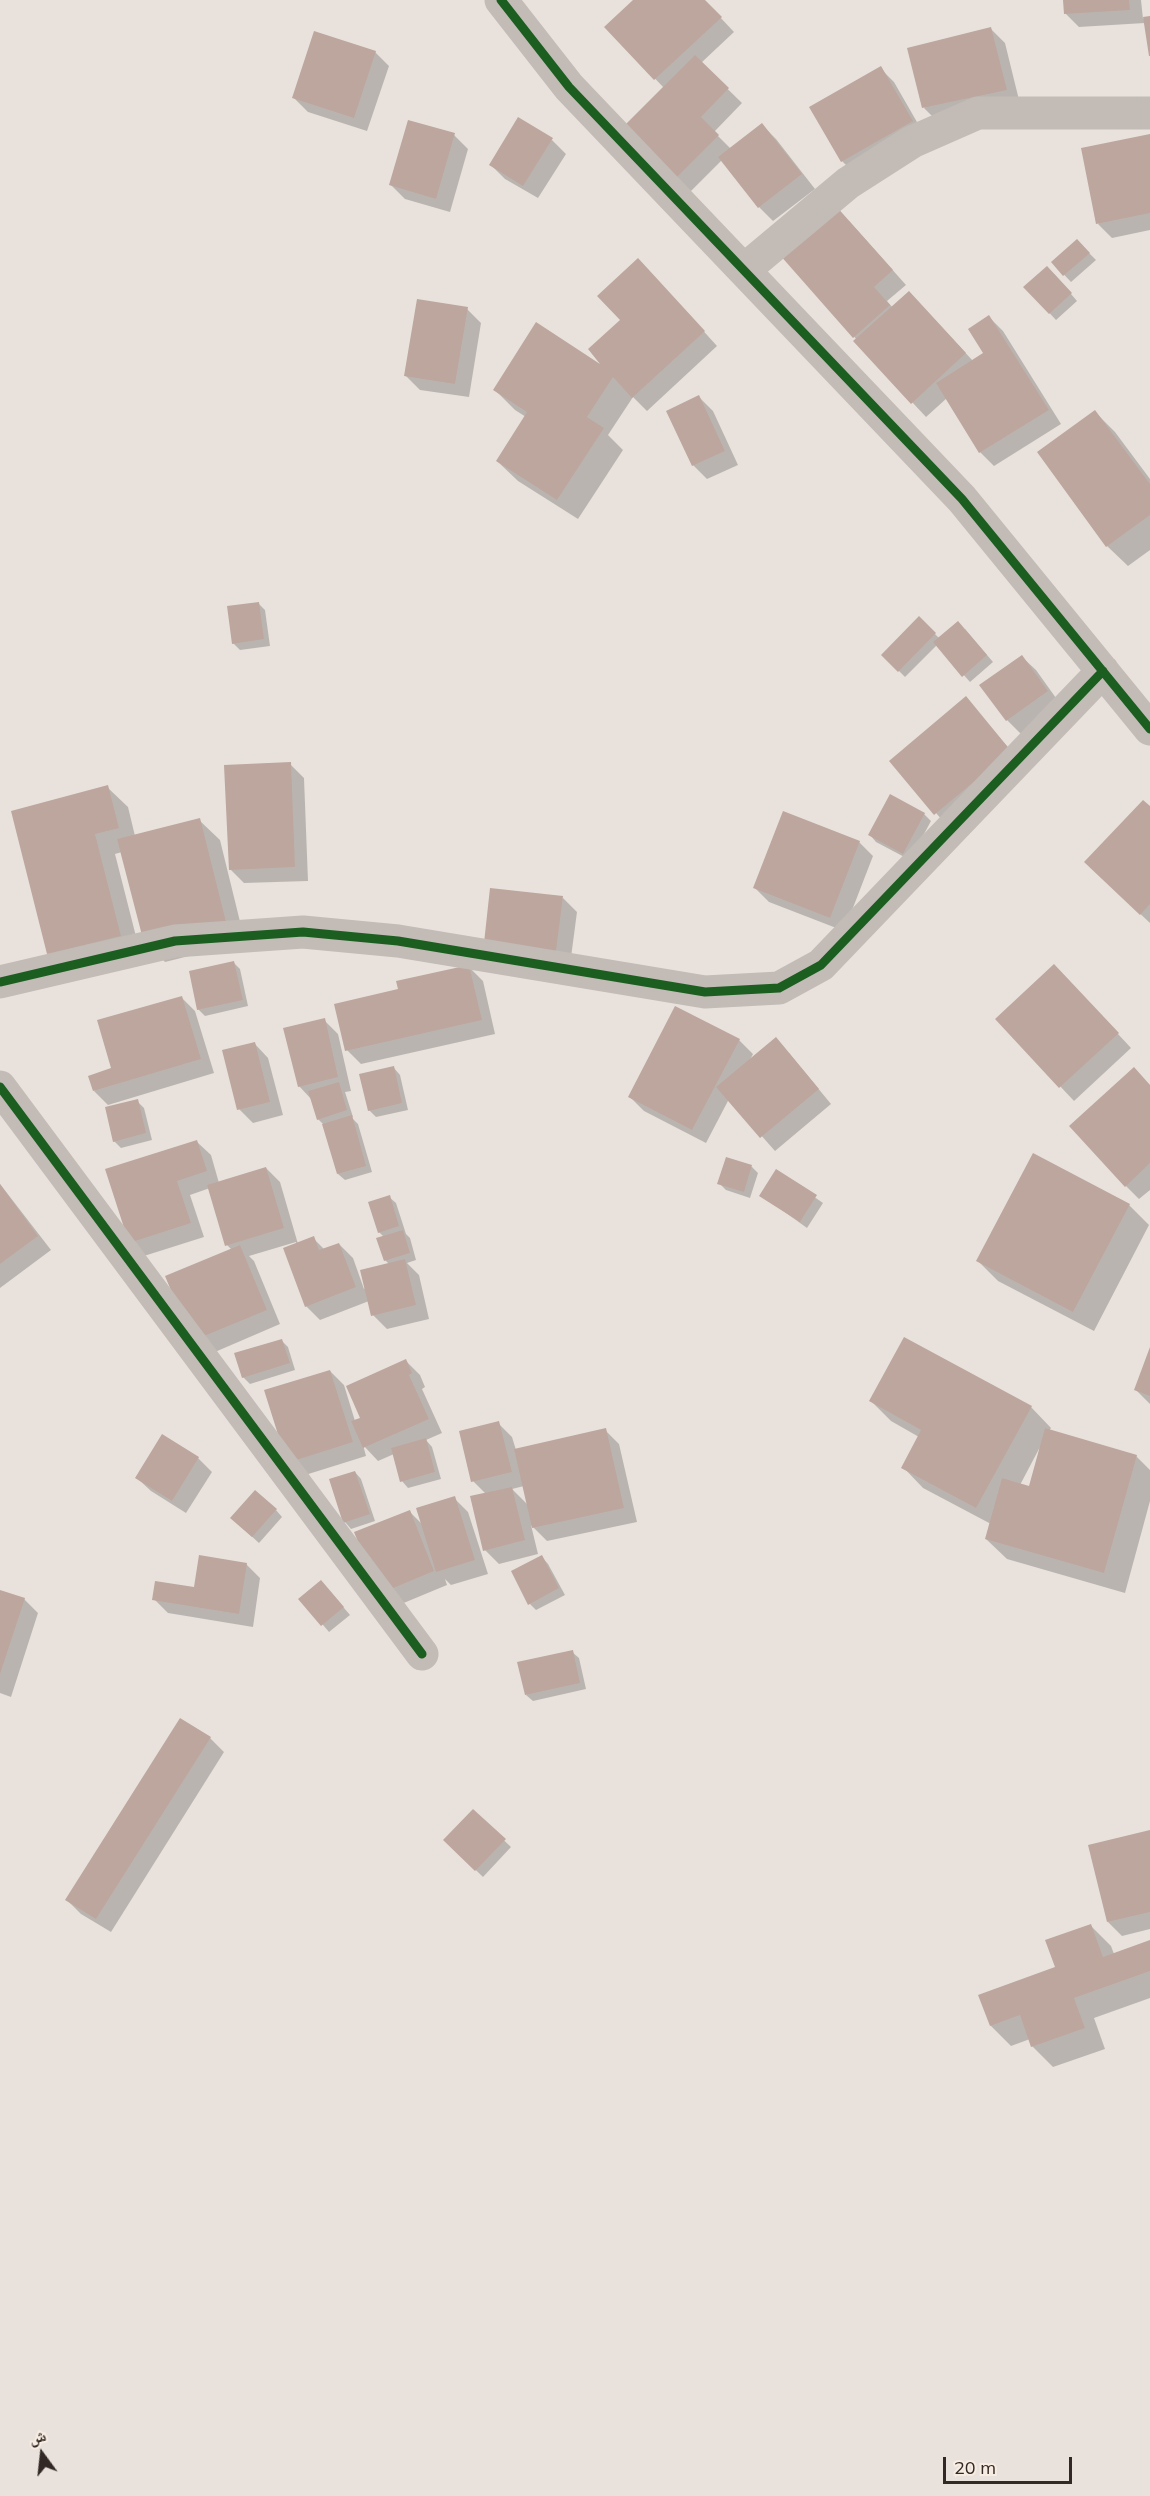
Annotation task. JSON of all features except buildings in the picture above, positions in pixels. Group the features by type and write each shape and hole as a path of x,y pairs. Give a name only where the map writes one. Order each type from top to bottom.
{"street":[{"path":"501,0 569,87 962,499 1150,729"},
{"path":"744,270 848,183 912,142 978,113 1150,113"},
{"path":"0,982 176,942 303,932 398,941 705,992 779,988 821,965 1103,671"},
{"path":"0,1087 422,1654"}],"cycle path":[{"path":"501,0 569,87 962,499 1150,729"},
{"path":"0,982 175,941 303,932 398,941 705,992 779,988 821,965 1103,671"},
{"path":"0,1087 422,1654"}]}
